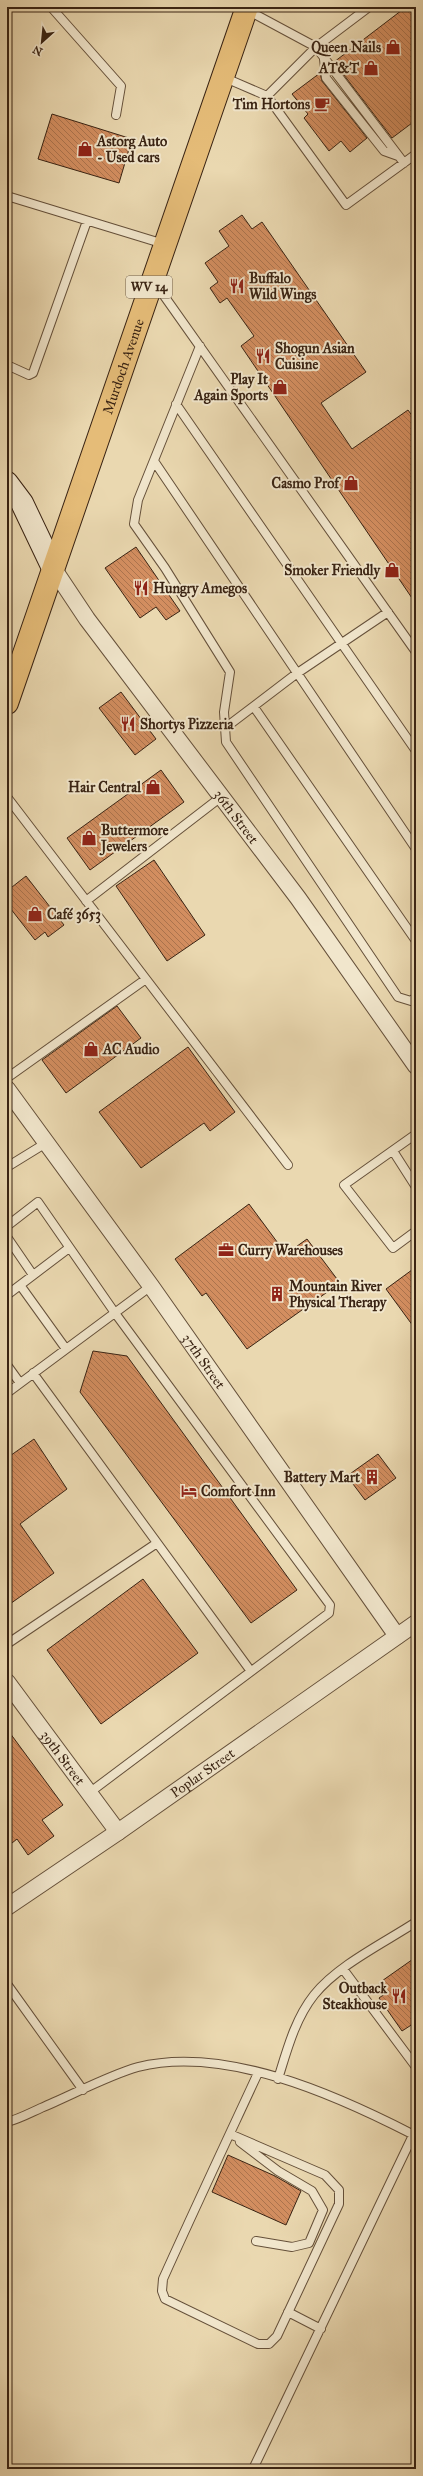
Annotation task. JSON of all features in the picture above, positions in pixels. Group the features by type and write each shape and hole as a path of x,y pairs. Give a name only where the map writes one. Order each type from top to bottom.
{"main road":[{"name":"Murdoch Avenue","path":"7,703 246,8"}],"street":[{"path":"7,483 22,503 53,568"},
{"name":"36th Street","path":"53,568 87,619 298,898 416,1066"},
{"name":"37th Street","path":"7,1089 151,1286 397,1636"},
{"path":"397,1636 416,1623"},
{"name":"Poplar Street","path":"7,1907 118,1832 397,1636"},
{"name":"39th Street","path":"7,1682 118,1832"}],"lane":[{"path":"51,7 122,86 116,115"},
{"path":"266,96 316,47 369,7"},
{"path":"246,8 316,47 401,160"},
{"path":"222,77 266,96 346,205 401,160 416,154"},
{"path":"7,196 164,244"},
{"path":"7,365 29,375 33,373 87,221"},
{"path":"152,279 416,652"},
{"path":"200,346 138,500 134,524 165,568 230,672 224,712 226,742 398,997 411,1001 416,997"},
{"path":"176,404 416,751"},
{"path":"154,461 296,674 416,849"},
{"path":"225,728 296,674 343,644 388,612"},
{"path":"254,707 416,941"},
{"path":"7,797 288,1165"},
{"path":"86,901 221,797"},
{"path":"7,1078 146,979"},
{"path":"416,1134 344,1185 393,1248 416,1231"},
{"path":"7,1167 46,1143"},
{"path":"393,1151 416,1187"},
{"path":"7,1226 38,1202 115,1313 330,1605 329,1613 250,1670 89,1792"},
{"path":"7,1237 32,1275"},
{"path":"7,1295 69,1248"},
{"path":"20,1285 66,1349"},
{"path":"7,1393 151,1286"},
{"path":"7,1365 20,1383"},
{"path":"33,1373 250,1670"},
{"path":"7,1644 157,1543"},
{"path":"278,2079 293,2031 314,1995 330,1978 416,1922"},
{"path":"343,1969 416,2068"},
{"path":"7,1984 83,2090"},
{"path":"7,2122 138,2067 168,2062 203,2062 258,2073 278,2079 329,2097 414,2132 253,2469"},
{"path":"230,2134 325,2175 339,2190 339,2204 277,2336 269,2344 258,2344 165,2299 162,2291 163,2279 258,2073"},
{"path":"230,2134 278,2171 312,2191 323,2210 309,2243 292,2247 256,2241"},
{"path":"288,2312 321,2328"}],"building":[{"path":"406,7 416,7 416,120 392,138 334,62"},
{"name":"Tim Hortons","path":"320,73 322,81 367,138 350,152 341,141 329,151 304,118 308,114 292,94"},
{"name":"Astorg Auto - Used cars","path":"52,114 132,139 119,183 38,159"},
{"path":"242,215 252,229 262,222 366,372 321,403 352,449 408,410 416,421 416,604 241,346 254,336 227,298 220,303 210,288 218,282 205,263 229,246 219,231"},
{"name":"Hungry Amegos","path":"136,547 180,611 166,620 156,607 140,618 105,568"},
{"name":"Shortys Pizzeria","path":"121,692 156,739 135,755 99,708"},
{"path":"161,770 184,802 90,870 67,838"},
{"path":"154,860 205,935 167,961 116,886"},
{"name":"Café 3653","path":"26,876 64,925 48,937 45,932 35,940 7,904 7,891"},
{"name":"AC Audio","path":"117,1006 141,1038 66,1093 42,1060"},
{"path":"188,1047 235,1112 210,1131 204,1123 141,1168 99,1112"},
{"path":"249,1204 286,1254 307,1239 340,1283 247,1349 206,1293 202,1296 175,1259"},
{"name":"Mountain River Physical Therapy","path":"416,1267 416,1330 386,1289"},
{"name":"Comfort Inn","path":"93,1351 127,1356 297,1590 251,1623 80,1392"},
{"path":"34,1439 67,1489 20,1524 54,1573 7,1606 7,1458"},
{"name":"Battery Mart","path":"378,1454 396,1478 365,1500 347,1476"},
{"path":"143,1579 198,1653 101,1724 47,1650"},
{"path":"7,1729 63,1805 42,1820 54,1836 28,1855 17,1839 7,1847"},
{"name":"Outback Steakhouse","path":"416,1957 416,2022 402,2031 379,1998 386,1993 379,1983"},
{"path":"228,2155 275,2176 301,2191 286,2225 212,2192"}],"place":[{"name":"Queen Nails","path":"393,47"},
{"name":"AT&T","path":"371,68"},
{"name":"Tim Hortons","path":"322,104"},
{"name":"Astorg Auto - Used cars","path":"85,149"},
{"name":"Buffalo Wild Wings","path":"237,286"},
{"name":"Shogun Asian Cuisine","path":"263,356"},
{"name":"Play It Again Sports","path":"280,387"},
{"name":"Casmo Prof","path":"351,483"},
{"name":"Smoker Friendly","path":"392,570"},
{"name":"Hungry Amegos","path":"141,588"},
{"name":"Shortys Pizzeria","path":"128,724"},
{"name":"Hair Central","path":"153,787"},
{"name":"Buttermore Jewelers","path":"89,838"},
{"name":"Café 3653","path":"35,914"},
{"name":"AC Audio","path":"91,1049"},
{"name":"Curry Warehouses","path":"226,1250"},
{"name":"Mountain River Physical Therapy","path":"277,1294"},
{"name":"Battery Mart","path":"372,1477"},
{"name":"Comfort Inn","path":"189,1491"},
{"name":"Outback Steakhouse","path":"399,1996"}]}
